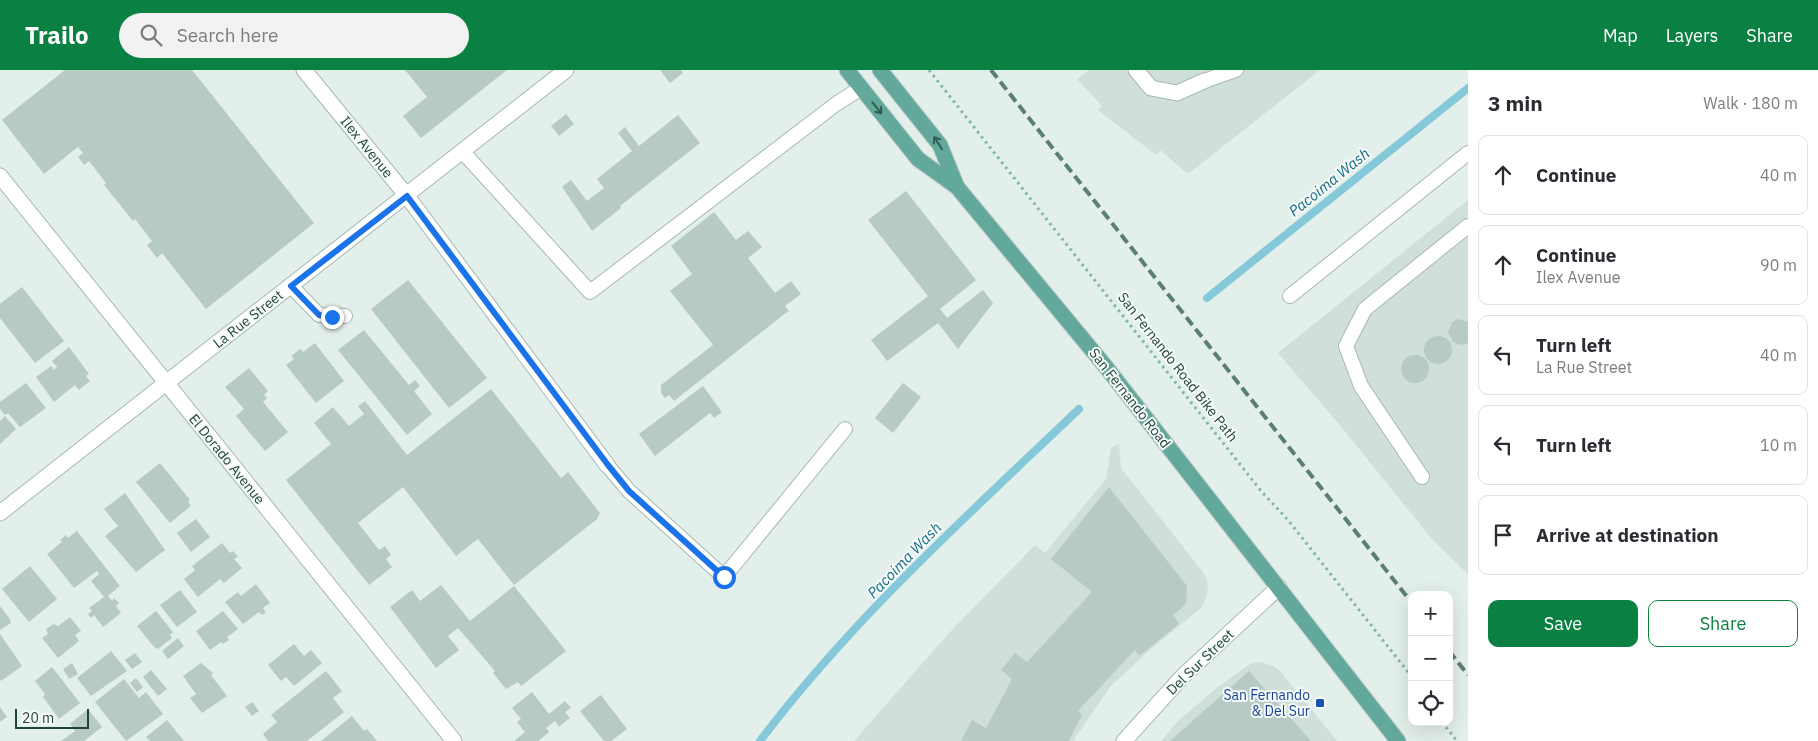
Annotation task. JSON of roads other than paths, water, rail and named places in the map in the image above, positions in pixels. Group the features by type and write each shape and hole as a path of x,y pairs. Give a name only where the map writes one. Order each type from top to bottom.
{"main road":[{"name":"San Fernando Road","path":"847,70 918,159 957,187 1106,367 1398,741"},
{"path":"880,70 940,145 957,187"}],"street":[{"name":"Ilex Avenue","path":"304,70 407,196 608,465"},
{"name":"La Rue Street","path":"0,513 566,70"},
{"path":"1136,70 1151,88 1177,93 1207,76"},
{"name":"El Dorado Avenue","path":"0,176 454,741"},
{"name":"Del Sur Street","path":"1124,741 1183,676 1279,587"}],"lane":[{"path":"1207,76 1236,70"},
{"path":"463,152 590,292 836,104 861,88"},
{"path":"1290,296 1468,153"},
{"path":"1422,477 1361,386 1346,346 1365,309 1468,226"},
{"path":"291,286 319,315 345,316"},
{"path":"608,465 629,491 724,577 845,429"}],"waterway":[{"name":"Pacoima Wash","path":"1207,298 1468,88"},
{"name":"Pacoima Wash","path":"760,741 833,652 873,610 954,528 1079,409"}],"railway":[{"path":"991,70 1408,598"},
{"path":"1453,656 1468,675"}],"place":[{"name":"San Fernando & Del Sur","path":"1320,703"}]}
